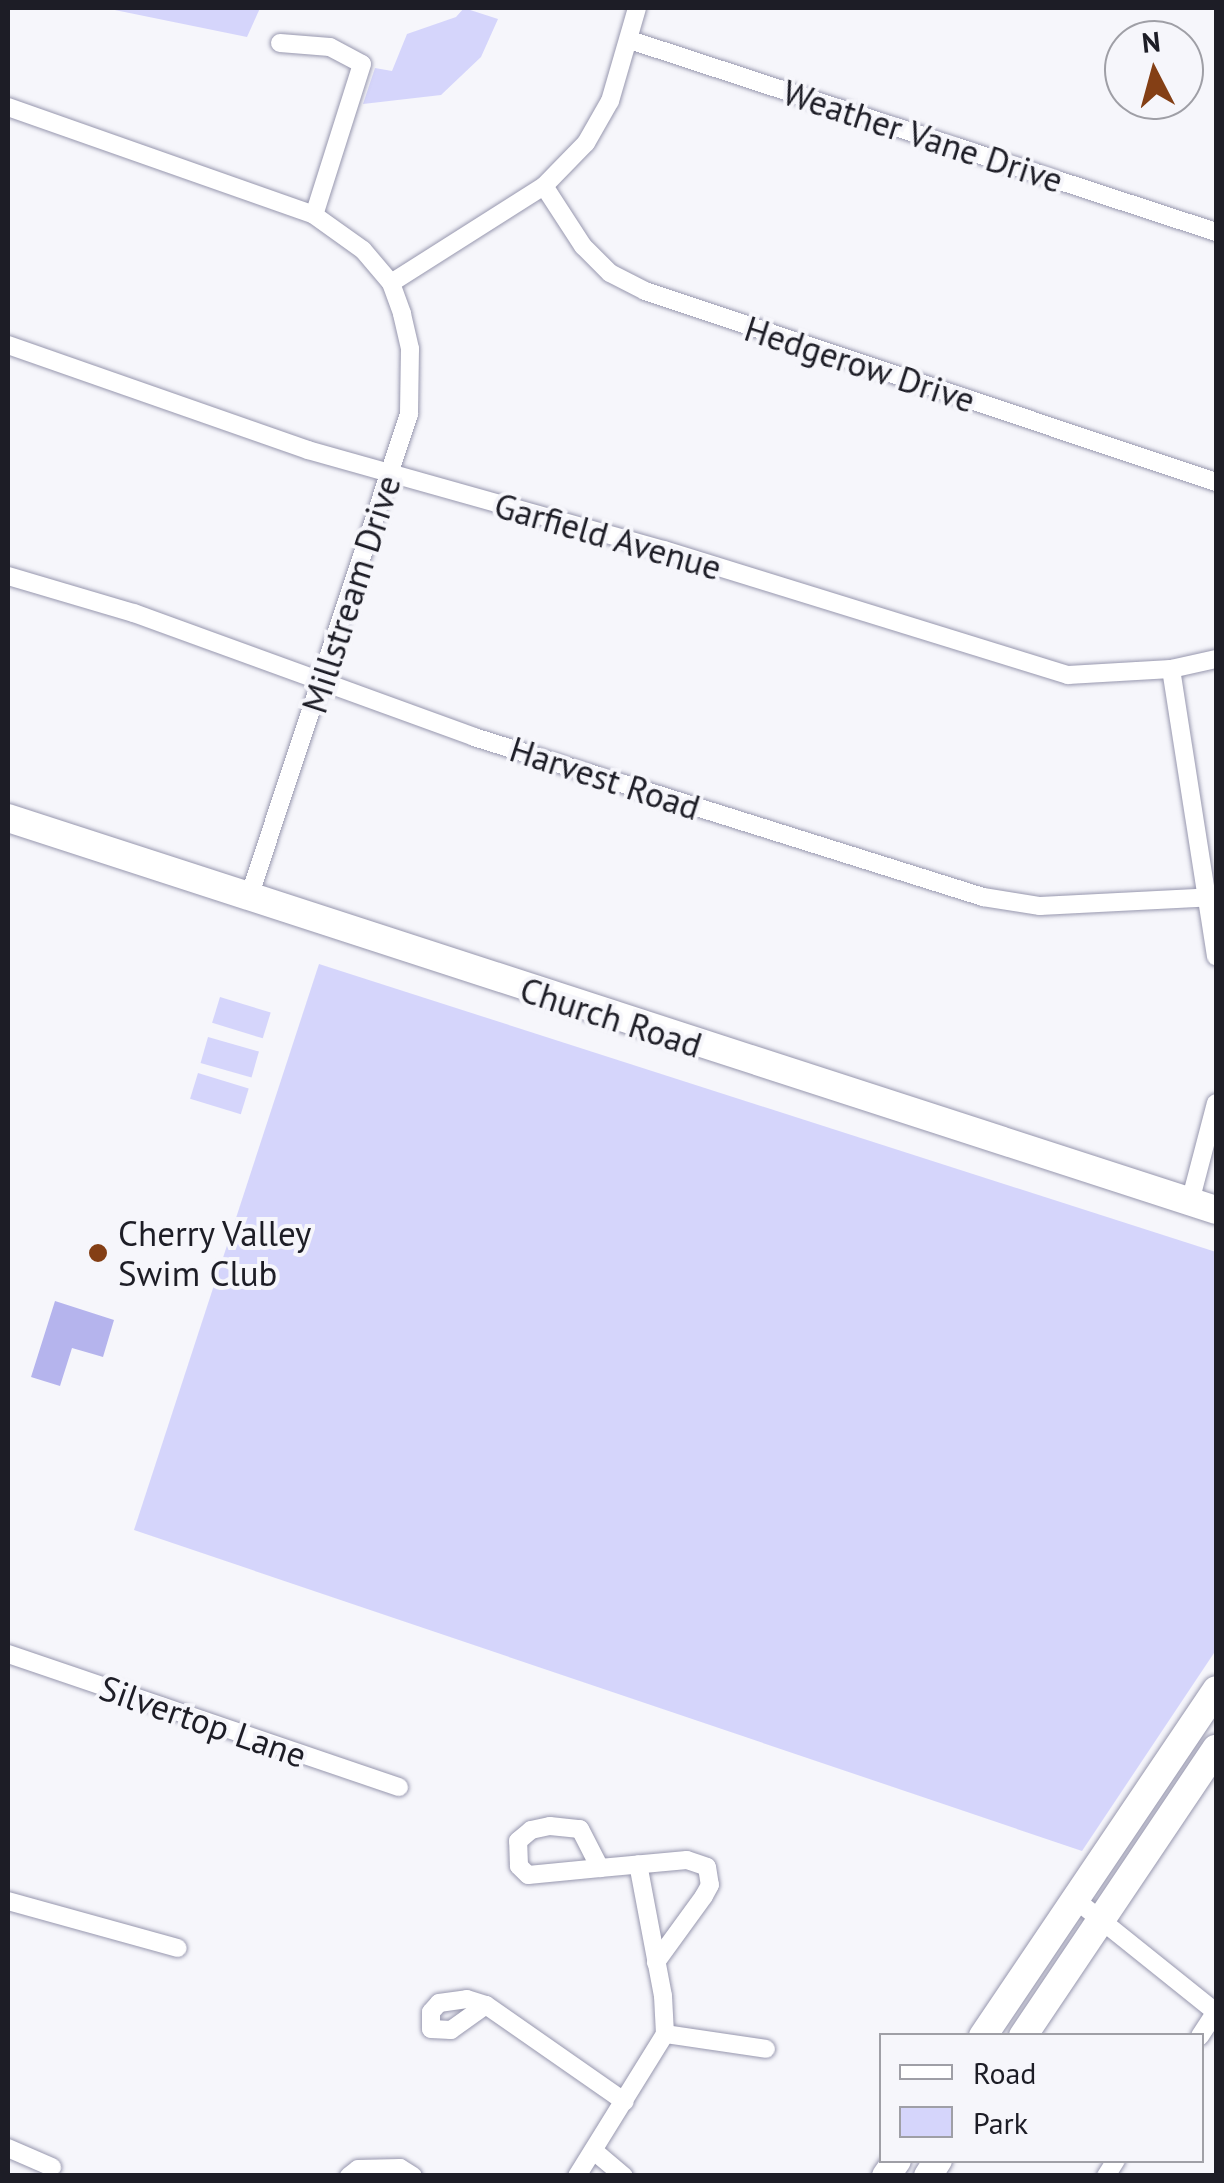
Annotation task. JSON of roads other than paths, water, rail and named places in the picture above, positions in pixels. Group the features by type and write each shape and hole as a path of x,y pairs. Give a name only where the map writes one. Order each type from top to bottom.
{"main road":[{"name":"Church Road","path":"8,818 248,900 1203,1206"},
{"path":"985,2033 1216,1690"},
{"path":"1025,2033 1216,1750"}],"street":[{"path":"8,107 314,216 341,231 391,283 544,186 586,142 610,101 637,8"},
{"name":"Weather Vane Drive","path":"630,40 1216,232"},
{"path":"280,42 330,47 362,64 314,216"},
{"name":"Hedgerow Drive","path":"544,186 583,246 610,273 645,290 1216,482"},
{"name":"Millstream Drive","path":"248,900 409,414 410,349 391,283"},
{"name":"Garfield Avenue","path":"8,345 308,450 664,550 1068,675 1171,669 1216,660"},
{"name":"Harvest Road","path":"8,576 134,612 492,742 983,897 1040,906 1213,897"},
{"path":"1171,669 1213,897 1216,957"},
{"path":"1203,1206 1216,1102"},
{"name":"Silvertop Lane","path":"8,1654 398,1787"},
{"path":"600,1868 580,1829 573,1826 532,1830 518,1841 519,1866 528,1875 699,1861 711,1876 704,1896 656,1962"},
{"path":"578,2176 665,2034 638,1864"},
{"path":"1076,1900 1216,2012 1202,2033"},
{"path":"8,1901 178,1948"},
{"path":"486,2005 624,2102"},
{"path":"665,2034 766,2049"},
{"path":"8,2148 52,2167"},
{"path":"594,2151 624,2176"},
{"path":"349,2176 358,2170 400,2168 413,2176"}],"place":[{"name":"Cherry Valley Swim Club","path":"98,1253"}]}
